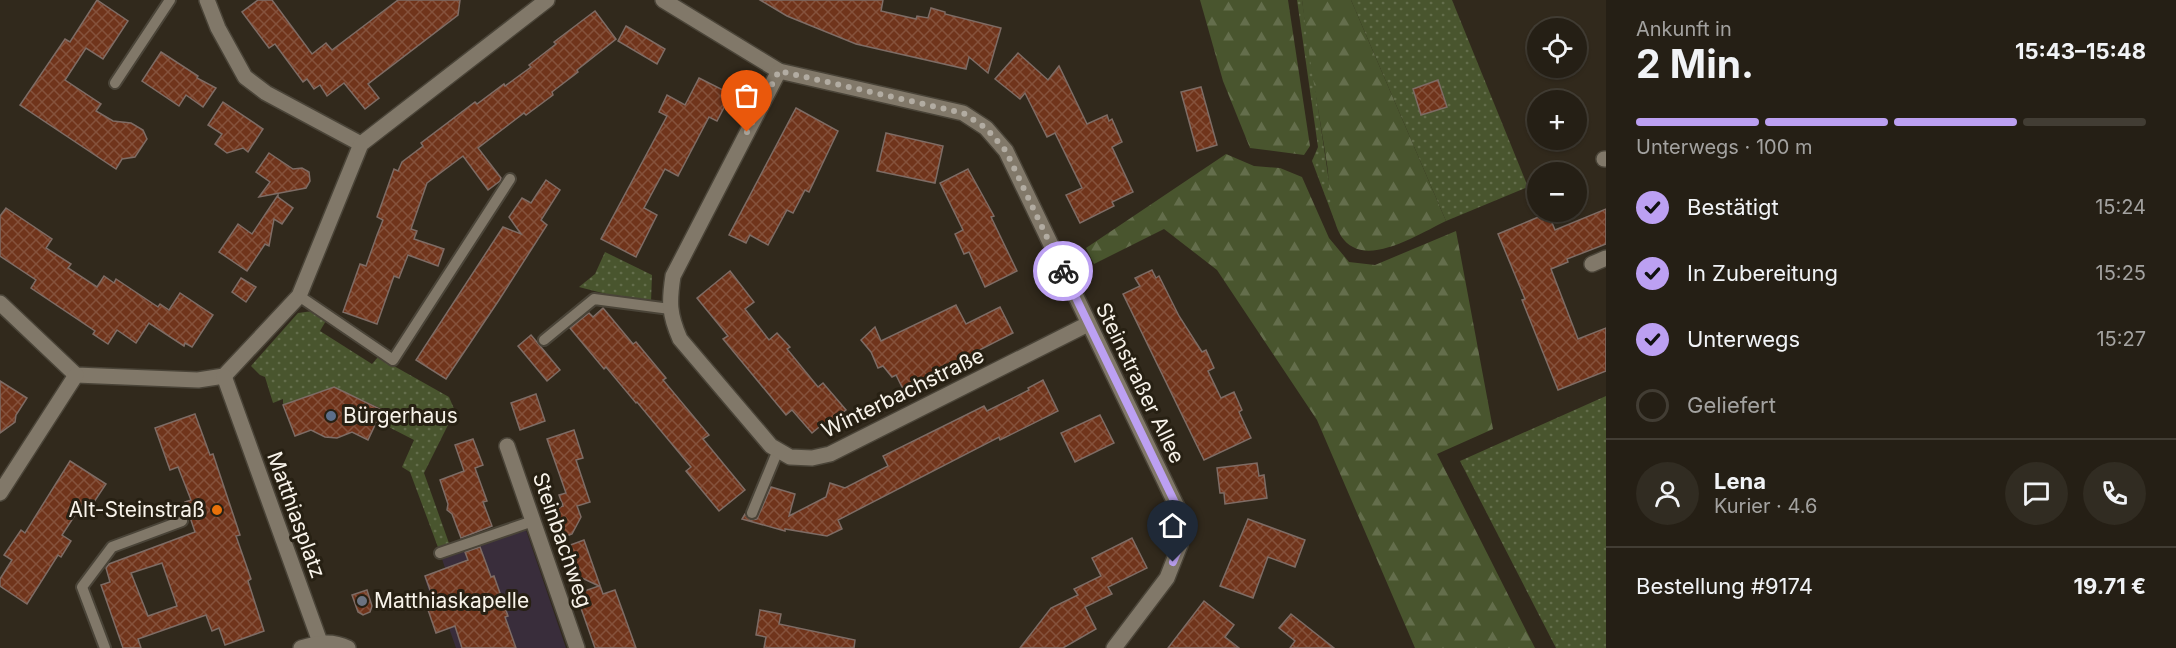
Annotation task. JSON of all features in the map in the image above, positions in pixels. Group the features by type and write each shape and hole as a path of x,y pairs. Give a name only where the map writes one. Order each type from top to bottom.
{"street":[{"path":"207,0 218,28 245,77 266,93 361,144"},
{"path":"0,303 76,375 198,380 224,376 299,296 361,144 547,0"},
{"name":"Steinstraßer Allee","path":"663,0 779,71 963,113 986,128 1006,151 1179,511 1180,545 1167,578 1114,648"},
{"name":"Winterbachstraße","path":"779,71 673,276 669,300 671,320 680,339 771,446 790,457 812,458 830,454 1088,324"},
{"path":"0,493 76,375"},
{"name":"Matthiasplatz","path":"224,376 320,642"},
{"name":"Steinbachweg","path":"507,446 577,648"},
{"path":"301,648 320,642 340,644 348,648"}],"lane":[{"path":"115,83 170,0"},
{"path":"299,296 393,360 510,179"},
{"path":"544,340 594,299 670,309"},
{"path":"752,513 778,450"},
{"path":"105,648 82,587 111,547 182,521"},
{"path":"440,553 533,521"}],"shaded area":[{"path":"526,530 566,648 456,648 449,628 436,633 426,604 432,601 424,576 445,568 442,559"}],"green space":[{"path":"1200,0 1288,0 1310,146 1304,155 1250,148 1223,81"},
{"path":"1297,0 1302,0 1335,222 1312,161 1318,147"},
{"path":"1302,0 1351,0 1446,221 1413,238 1387,248 1374,250 1353,247 1341,236 1331,207"},
{"path":"1351,0 1452,0 1527,187 1446,221"},
{"path":"1226,154 1254,166 1280,168 1302,177 1329,238 1349,262 1375,265 1456,231 1493,429 1437,454 1535,648 1415,648 1317,420 1217,270 1164,229 1094,264 1086,248"},
{"path":"605,252 652,275 651,302 637,302 579,287 595,274"},
{"path":"313,311 327,319 320,331 372,364 378,357 449,397 455,411 424,473 450,546 439,550 410,472 402,467 414,440 377,421 382,409 334,387 283,405 283,399 273,403 265,377 251,366 298,313"},
{"path":"1606,396 1606,648 1556,648 1460,461"}],"building":[{"path":"97,0 128,21 103,59 86,48 65,80 101,104 96,111 113,121 131,123 143,130 147,139 135,157 122,159 116,169 20,105 65,39 70,42"},
{"path":"258,0 272,0 312,54 326,43 332,50 398,0 460,0 458,15 368,84 379,98 365,109 344,83 327,96 320,85 314,89 307,79 303,82 275,44 269,48 242,12"},
{"path":"760,0 883,0 881,11 916,19 917,16 928,18 931,8 945,12 945,14 1001,28 988,73 969,57 966,69 856,44 787,16"},
{"path":"595,11 616,39 552,92 553,95 526,115 524,113 478,148 501,178 500,181 488,190 463,156 427,183 411,229 417,231 414,239 444,249 438,266 408,255 399,278 394,276 377,324 343,312 360,264 366,266 383,220 377,217 394,169 398,171 402,162 423,146 421,143 475,102 477,104 531,67 529,65 556,44 554,42"},
{"path":"626,26 665,49 657,64 618,41"},
{"path":"161,52 198,76 197,78 216,88 203,107 186,95 179,106 142,81"},
{"path":"1018,53 1048,80 1059,66 1087,124 1107,115 1109,121 1112,119 1122,142 1112,147 1133,192 1112,202 1114,206 1080,223 1066,195 1082,188 1055,133 1047,137 1025,93 1020,99 995,79"},
{"path":"699,78 731,94 717,121 709,117 678,176 665,169 644,208 657,215 636,257 601,239 667,116 659,112 667,95 685,105"},
{"path":"1438,80 1447,107 1421,115 1413,89"},
{"path":"1201,87 1217,145 1197,151 1181,92"},
{"path":"223,102 263,129 248,152 243,148 227,153 215,144 222,134 208,125"},
{"path":"796,108 838,131 809,192 805,190 793,213 787,210 768,245 750,235 746,243 729,235"},
{"path":"886,133 943,146 935,183 877,171"},
{"path":"269,153 293,169 302,168 309,172 310,181 306,188 259,197 270,182 256,172"},
{"path":"968,169 994,216 991,217 1017,271 985,287 969,252 964,254 955,234 963,230 940,183"},
{"path":"546,180 560,190 541,220 547,225 446,379 416,360 503,227 521,234 509,217 522,198 531,203"},
{"path":"278,195 293,208 282,224 274,219 269,246 265,244 247,271 219,252 238,224 252,234"},
{"path":"6,208 52,239 46,248 71,264 68,268 97,287 104,276 114,283 116,279 158,307 160,304 169,310 180,293 213,315 192,347 185,343 184,346 149,323 136,343 117,330 108,344 93,334 95,331 31,288 36,280 0,256 0,216"},
{"path":"1606,209 1606,244 1567,259 1568,262 1551,269 1578,339 1606,328 1606,371 1558,390 1522,300 1525,299 1498,234 1527,222 1552,222 1555,230 1574,222 1587,222 1587,217"},
{"path":"1152,270 1156,278 1159,276 1179,316 1202,352 1206,350 1214,368 1208,371 1221,398 1234,392 1242,410 1239,412 1251,438 1204,460 1123,294 1140,286 1135,278"},
{"path":"730,271 754,302 745,309 769,340 777,333 790,347 787,349 818,387 823,383 846,410 812,433 792,410 786,415 723,339 728,336 697,298"},
{"path":"241,278 256,287 246,302 232,292"},
{"path":"956,305 966,324 1000,307 1013,333 903,389 896,375 892,377 883,366 878,368 871,352 861,340 875,327 881,341"},
{"path":"603,308 666,378 663,380 709,435 703,439 745,490 719,511 686,471 691,467 637,402 606,367 604,369 570,328 589,313 593,317"},
{"path":"531,335 560,370 547,381 518,346"},
{"path":"1043,380 1058,411 1000,440 999,437 838,520 842,529 827,536 785,529 785,531 742,519 745,514 750,520 757,519 771,487 795,494 789,516 826,497 830,483 845,488 888,466 883,456 984,406 987,411 1029,390 1028,388"},
{"path":"0,381 27,398 16,415 15,422 0,433"},
{"path":"334,387 382,410 368,440 352,432 337,438 325,437 311,430 295,436 283,405"},
{"path":"536,394 545,421 520,430 511,403"},
{"path":"195,414 210,455 213,454 240,535 236,536 251,579 248,581 264,631 225,645 219,628 212,631 206,615 138,639 141,648 123,648 101,585 110,582 106,568 109,564 195,532 185,502 191,500 178,467 170,470 155,428","holes":["162,563 177,606 148,616 131,573"]},
{"path":"1100,415 1114,443 1075,462 1061,433"},
{"path":"574,430 583,458 576,460 590,502 577,506 581,517 572,534 559,539 549,510 563,506 559,495 566,493 547,439"},
{"path":"473,439 483,465 475,468 487,501 483,502 492,526 461,538 452,514 447,510 448,504 440,480 464,471 455,445"},
{"path":"70,461 106,484 90,508 83,503 62,535 71,541 61,557 58,555 27,604 0,586 0,579 12,560 4,555 21,530 25,533"},
{"path":"1257,463 1259,476 1264,475 1267,498 1225,504 1224,493 1220,493 1217,468"},
{"path":"1248,519 1305,540 1295,567 1268,557 1253,598 1220,586"},
{"path":"1132,538 1147,568 1108,587 1112,594 1085,607 1096,629 1063,648 1020,648 1051,608 1078,595 1074,589 1101,576 1092,558"},
{"path":"584,540 603,594 615,590 636,648 595,648 576,594 599,586 569,572 572,566 565,547"},
{"path":"480,547 491,577 494,576 516,648 462,648 455,626 436,633 426,604 434,601 425,576 468,560 465,552"},
{"name":"Matthiaskapelle","path":"367,590 372,606 370,612 363,615 358,612 352,595"},
{"path":"1204,601 1234,625 1225,637 1239,648 1168,648"},
{"path":"760,610 781,614 779,624 855,640 854,648 764,648 766,637 756,635"},
{"path":"1291,614 1334,648 1290,648 1295,641 1279,628"}],"way so far":[{"path":"747,132 779,71 963,113 986,128 1006,151 1063,271"}],"place":[{"name":"Bürgerhaus","path":"331,416"},
{"name":"Alt-Steinstraß","path":"217,510"},
{"name":"Matthiaskapelle","path":"362,601"}],"route":[{"path":"1063,271 1179,511 1180,545 1173,562"}]}
